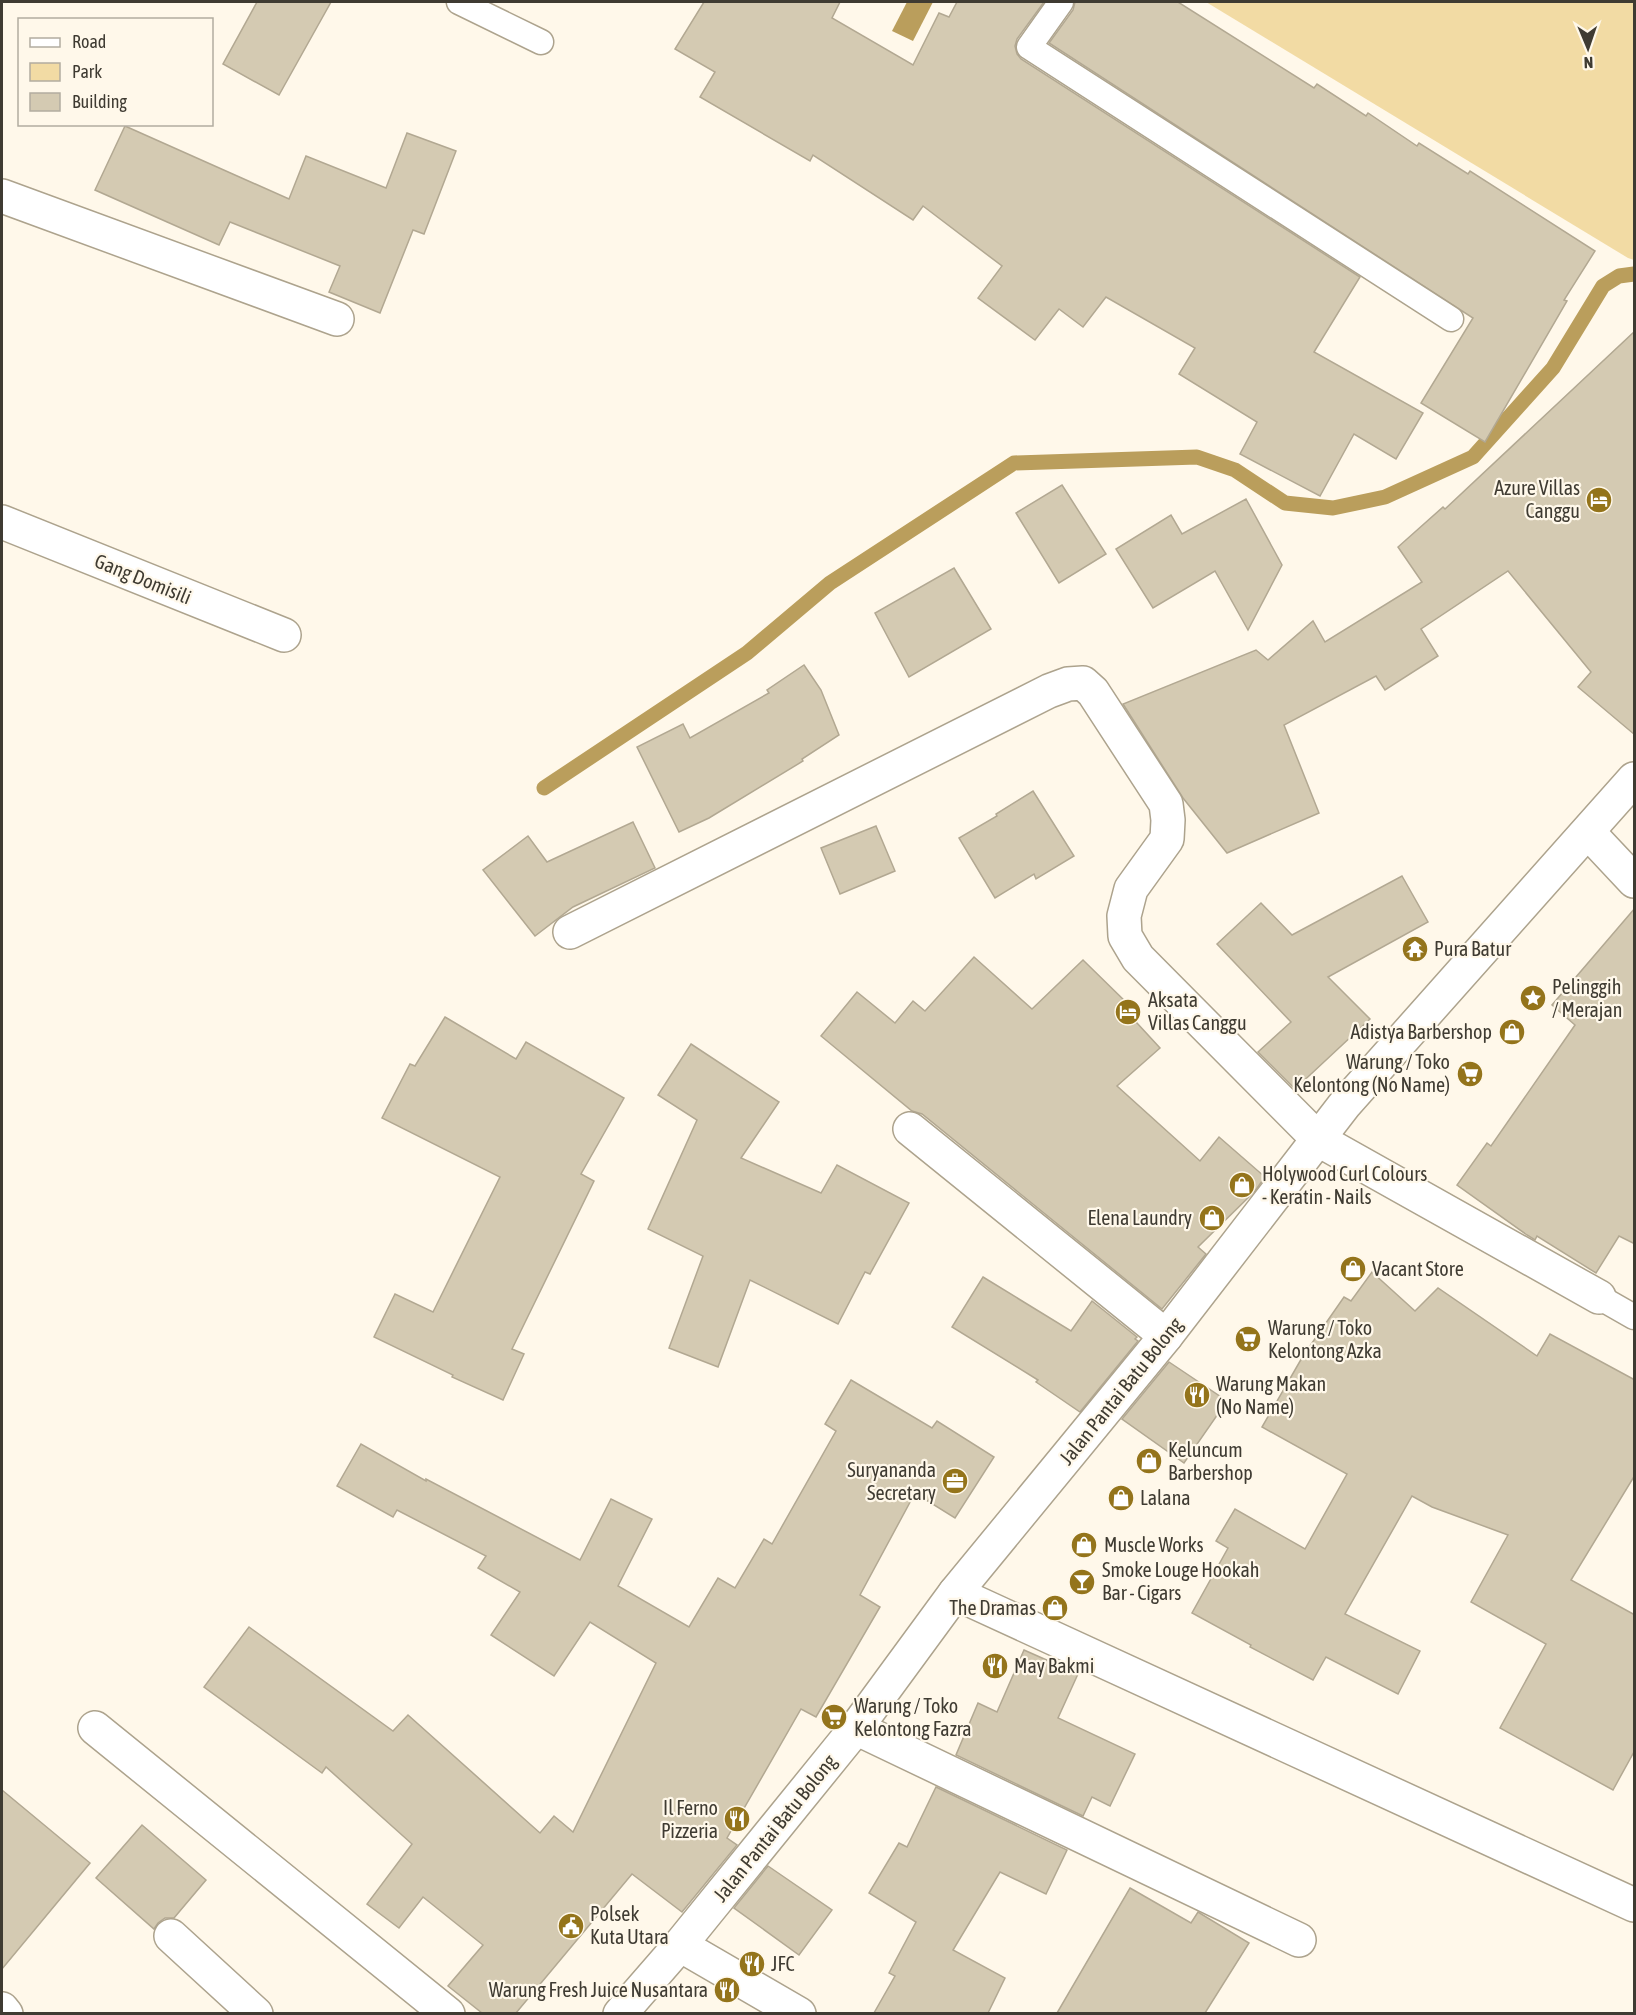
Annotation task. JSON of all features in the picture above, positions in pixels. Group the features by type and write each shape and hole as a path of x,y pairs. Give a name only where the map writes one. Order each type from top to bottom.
{"street":[{"path":"2,196 337,319"},
{"name":"Gang Domisili","path":"2,522 284,635"},
{"path":"570,932 1048,691 1068,684 1083,684 1093,692 1166,804 1167,839 1131,889 1124,916 1125,936 1138,958 1319,1140 1599,1297"},
{"name":"Jalan Pantai Batu Bolong","path":"620,2013 680,1945 855,1728 955,1593 1166,1336 1345,1104 1635,779"},
{"path":"1588,832 1635,881"},
{"path":"910,1129 1166,1336"},
{"path":"955,1593 1635,1905"},
{"path":"95,1728 448,2013"},
{"path":"855,1728 1299,1940"},
{"path":"171,1936 256,2013"},
{"path":"680,1945 799,2013"},
{"path":"2,2009 6,2013"}],"lane":[{"path":"459,2 541,42"},
{"path":"1061,2 1029,47 1451,319"},
{"path":"1599,1297 1635,1317"}],"green space":[{"path":"1206,2 1634,2 1634,260 1628,258"}],"shaded area":[{"path":"907,2 933,2 913,41 892,31"}],"building":[{"path":"257,2 331,2 279,95 223,64"},
{"path":"704,2 840,2 832,18 913,65 939,13 949,17 957,2 1044,2 1017,39 1015,46 1021,59 1360,277 1314,352 1423,413 1396,459 1354,434 1320,496 1240,454 1257,422 1179,374 1195,348 1106,297 1083,327 1059,309 1035,340 978,298 1002,266 923,206 913,220 813,155 810,161 700,97 715,72 675,49"},
{"path":"1075,2 1178,2 1314,88 1317,84 1366,116 1368,113 1417,146 1419,143 1468,174 1470,171 1595,251 1564,300 1567,301 1485,442 1421,403 1473,318 1049,43 1073,10"},
{"path":"125,126 289,199 306,156 386,188 407,133 456,151 424,234 413,230 380,313 329,292 340,266 230,222 219,245 95,190"},
{"path":"1635,331 1635,735 1578,687 1591,672 1508,571 1421,629 1438,656 1385,690 1376,676 1284,725 1319,813 1227,853 1183,798 1123,704 1256,650 1268,660 1313,621 1325,642 1422,582 1398,547 1443,507 1445,509"},
{"path":"1062,485 1106,554 1059,583 1016,513"},
{"path":"1246,499 1282,565 1248,630 1215,571 1153,608 1116,549 1171,515 1182,534"},
{"path":"954,568 991,629 909,677 875,613"},
{"path":"804,665 821,690 839,735 802,759 803,761 709,818 679,832 637,747 683,724 690,738 769,693 767,690"},
{"path":"1033,791 1074,856 1036,879 1034,874 995,898 959,838 997,816 996,814"},
{"path":"633,822 655,868 573,907 535,936 483,870 528,836 547,862"},
{"path":"876,826 895,871 840,894 821,848"},
{"path":"1402,876 1428,922 1328,977 1370,1019 1295,1089 1258,1052 1291,1022 1217,944 1261,903 1292,935"},
{"path":"1635,908 1635,1244 1619,1236 1596,1273 1537,1236 1535,1240 1527,1235 1457,1185 1487,1143 1491,1146 1575,1025 1552,1005"},
{"path":"974,957 1032,1009 1083,960 1129,1005 1125,1010 1160,1048 1117,1086 1200,1161 1219,1137 1265,1177 1255,1191 1198,1247 1206,1254 1162,1309 922,1114 912,1111 821,1036 857,992 895,1023 913,1001 925,1011"},
{"path":"445,1017 516,1059 526,1042 624,1098 581,1174 594,1181 512,1349 524,1354 503,1400 374,1337 395,1294 433,1312 500,1177 382,1118 410,1064 415,1066"},
{"path":"691,1044 779,1102 741,1158 821,1193 837,1165 909,1203 870,1274 865,1272 838,1324 750,1280 718,1367 669,1348 703,1256 648,1229 697,1120 658,1095"},
{"path":"1372,1272 1415,1311 1438,1288 1537,1356 1550,1334 1635,1380 1635,1475 1571,1580 1635,1615 1635,1750 1613,1790 1500,1728 1546,1644 1471,1602 1508,1535 1432,1507 1412,1496 1345,1614 1420,1651 1398,1694 1326,1657 1313,1680 1192,1613 1228,1548 1216,1541 1235,1509 1305,1549 1347,1474 1262,1427 1303,1356 1344,1297 1351,1301"},
{"path":"983,1277 1071,1331 1092,1301 1137,1337 1135,1339 1138,1341 1080,1412 1036,1382 1038,1380 952,1327"},
{"path":"1169,1362 1227,1401 1184,1463 1122,1419"},
{"path":"851,1380 932,1428 937,1421 994,1457 955,1518 915,1493 860,1595 880,1607 816,1717 801,1709 727,1838 737,1845 682,1912 632,1874 516,2013 482,2013 448,1986 483,1945 423,1897 399,1928 367,1904 412,1844 326,1767 322,1773 204,1687 249,1627 393,1731 408,1715 540,1833 554,1816 573,1832 656,1663 590,1622 554,1676 491,1635 520,1592 478,1568 486,1556 397,1510 393,1517 337,1486 361,1444 426,1481 426,1479 580,1560 611,1499 652,1519 618,1586 689,1627 718,1578 735,1588 764,1539 772,1544 836,1431 825,1424"},
{"path":"1024,1650 1078,1674 1058,1718 1135,1754 1110,1806 1092,1797 1083,1816 956,1755 978,1703 997,1712"},
{"path":"936,1787 1067,1850 1046,1894 1000,1872 953,1950 1005,1978 988,2013 874,2013 895,1976 889,1973 916,1922 869,1893 899,1843 907,1847"},
{"path":"2,1790 90,1863 2,1969"},
{"path":"142,1825 206,1880 174,1918 165,1918 154,1929 96,1878"},
{"path":"768,1866 832,1910 799,1955 734,1908"},
{"path":"1130,1888 1191,1923 1198,1912 1249,1943 1205,2013 1057,2013"}],"waterway":[{"path":"544,788 747,653 830,583 1014,463 1197,457 1235,470 1285,503 1333,508 1385,497 1473,457 1553,368 1603,286 1619,276 1634,274"}],"place":[{"name":"Azure Villas Canggu","path":"1599,500"},
{"name":"Pura Batur","path":"1415,949"},
{"name":"Pelinggih / Merajan","path":"1533,998"},
{"name":"Aksata Villas Canggu","path":"1128,1012"},
{"name":"Adistya Barbershop","path":"1512,1032"},
{"name":"Warung / Toko Kelontong (No Name)","path":"1470,1074"},
{"name":"Holywood Curl Colours - Keratin - Nails","path":"1242,1185"},
{"name":"Elena Laundry","path":"1212,1218"},
{"name":"Vacant Store","path":"1353,1269"},
{"name":"Warung / Toko Kelontong Azka","path":"1248,1339"},
{"name":"Warung Makan (No Name)","path":"1197,1395"},
{"name":"Keluncum Barbershop","path":"1149,1461"},
{"name":"Suryananda Secretary","path":"955,1481"},
{"name":"Lalana","path":"1121,1498"},
{"name":"Muscle Works","path":"1084,1545"},
{"name":"Smoke Louge Hookah Bar - Cigars","path":"1082,1582"},
{"name":"The Dramas","path":"1055,1608"},
{"name":"May Bakmi","path":"995,1666"},
{"name":"Warung / Toko Kelontong Fazra","path":"834,1717"},
{"name":"Il Ferno Pizzeria","path":"737,1819"},
{"name":"Polsek Kuta Utara","path":"571,1926"},
{"name":"JFC","path":"752,1964"},
{"name":"Warung Fresh Juice Nusantara","path":"727,1990"}]}
